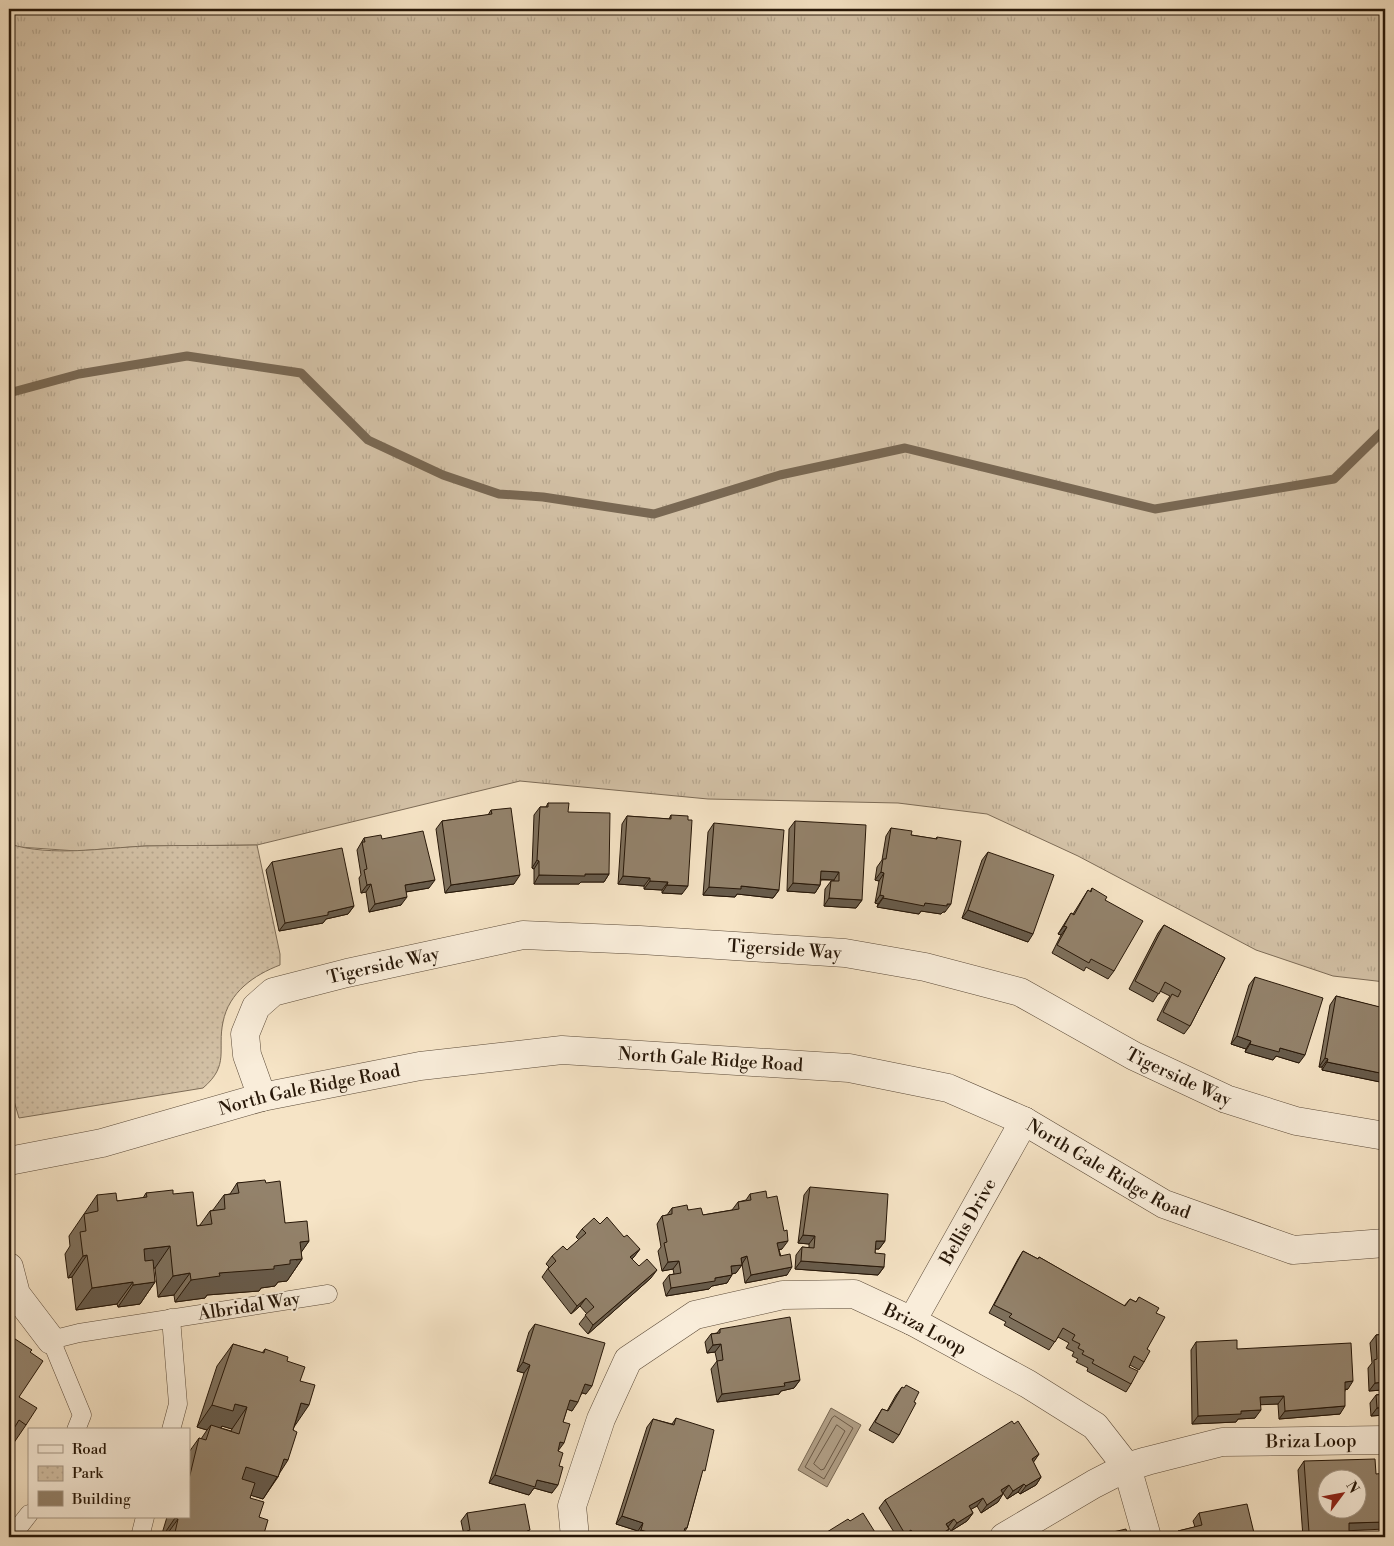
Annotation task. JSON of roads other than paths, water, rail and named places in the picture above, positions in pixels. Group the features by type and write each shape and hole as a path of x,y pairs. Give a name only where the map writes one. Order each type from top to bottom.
{"street":[{"name":"Tigerside Way","path":"262,1098 247,1055 245,1034 256,1007 273,992 346,973 522,935 640,940 846,953 925,966 1020,992 1134,1056 1226,1099 1296,1121 1385,1136"},
{"name":"North Gale Ridge Road","path":"9,1161 102,1143 262,1098 420,1066 562,1050 849,1068 948,1088 1024,1121 1164,1204 1293,1250 1385,1243"},
{"name":"Bellis Drive","path":"912,1321 1024,1121"},
{"path":"9,1266 16,1294 51,1340"},
{"name":"Briza Loop","path":"575,1537 572,1506 601,1419 628,1360 695,1315 783,1295 854,1294 912,1321 1028,1384 1095,1426 1127,1467 1222,1442 1385,1440"},
{"path":"1004,1537 1127,1467 1147,1537"}],"lane":[{"name":"Albridal Way","path":"51,1340 79,1333 328,1294"},
{"path":"171,1318 178,1404 172,1428"},
{"path":"51,1340 82,1415 77,1428"},
{"path":"11,1537 28,1515"},
{"path":"140,1537 145,1518"}],"water":[{"path":"831,1408 861,1425 827,1487 798,1470"}],"waterway":[{"path":"9,393 79,374 187,356 301,373 368,440 443,475 499,494 543,497 654,514 780,475 905,448 1155,509 1334,479 1385,429"}]}
